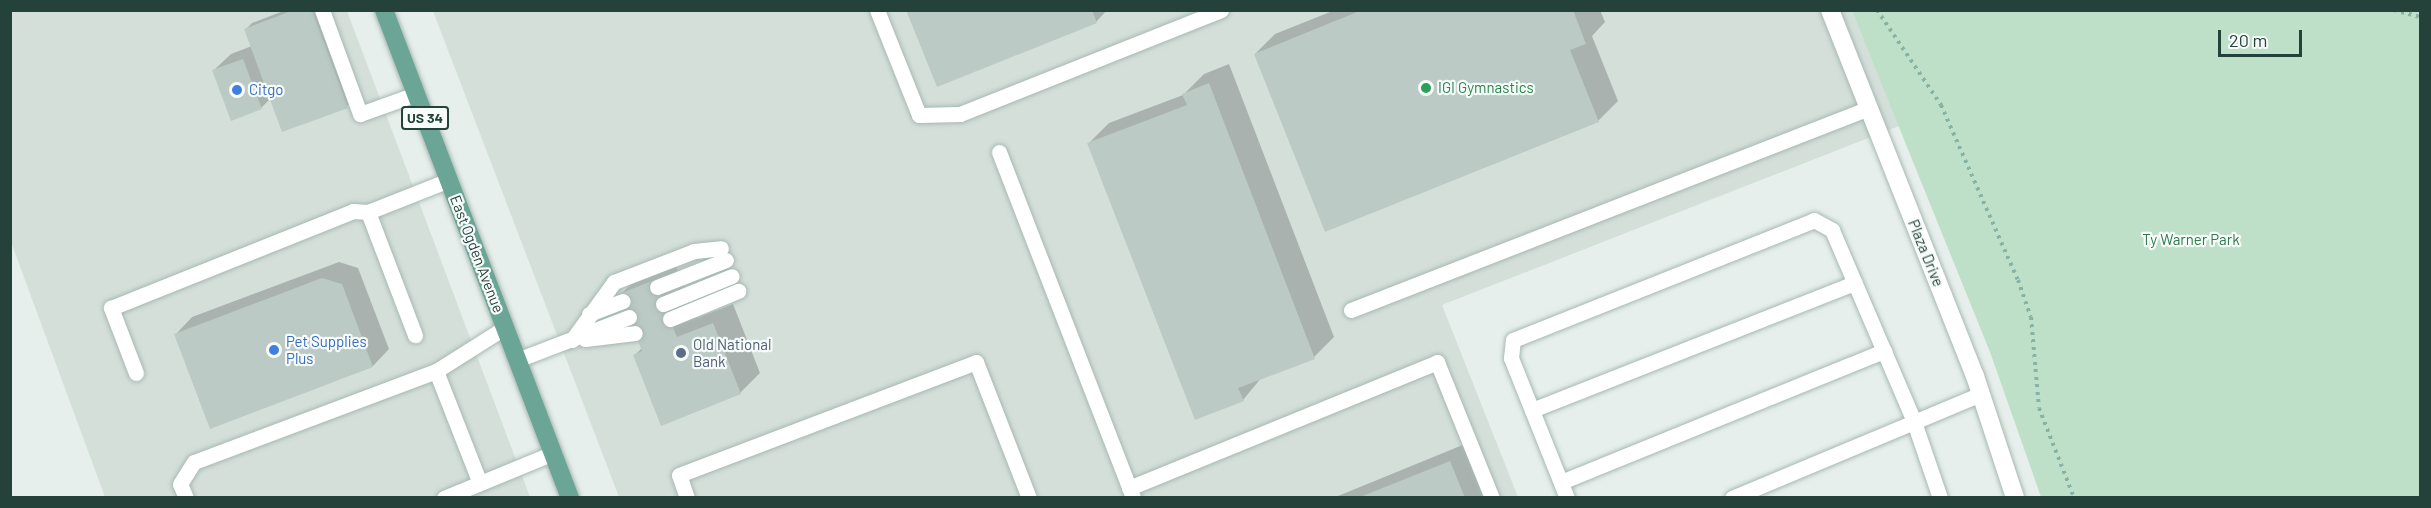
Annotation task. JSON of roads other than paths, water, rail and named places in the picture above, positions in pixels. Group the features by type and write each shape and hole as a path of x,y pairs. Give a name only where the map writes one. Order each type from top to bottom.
{"main road":[{"name":"East Ogden Avenue","path":"384,10 570,498"}],"street":[{"name":"Plaza Drive","path":"1830,10 1982,394 2015,498"}],"lane":[{"path":"322,10 360,114 416,94"},
{"path":"877,10 919,115 960,114 1221,10"},
{"path":"1351,310 1869,108"},
{"path":"999,152 1131,493 1437,362 1492,498"},
{"path":"136,374 111,309 352,212 368,212 449,180"},
{"path":"368,212 415,334"},
{"path":"1567,498 1511,358 1514,340 1814,220 1832,230 1913,419 1940,498"},
{"path":"572,340 614,282 694,251 724,254 657,287"},
{"path":"663,304 735,283 670,319"},
{"path":"1532,410 1855,283"},
{"path":"589,315 622,301"},
{"path":"518,360 629,317"},
{"path":"186,498 180,484 194,462 436,371 504,328"},
{"path":"572,340 635,333"},
{"path":"1561,482 1884,351"},
{"path":"687,498 679,475 976,362 1029,498"},
{"path":"436,371 480,483"},
{"path":"1732,498 1913,419 1982,394"},
{"path":"444,498 553,453"}],"place":[{"name":"IGI Gymnastics","path":"1426,88"},
{"name":"Citgo","path":"237,90"},
{"name":"Pet Supplies Plus","path":"274,350"},
{"name":"Old National Bank","path":"681,353"}],"park label":[{"name":"Ty Warner Park","path":"2191,240"}]}
